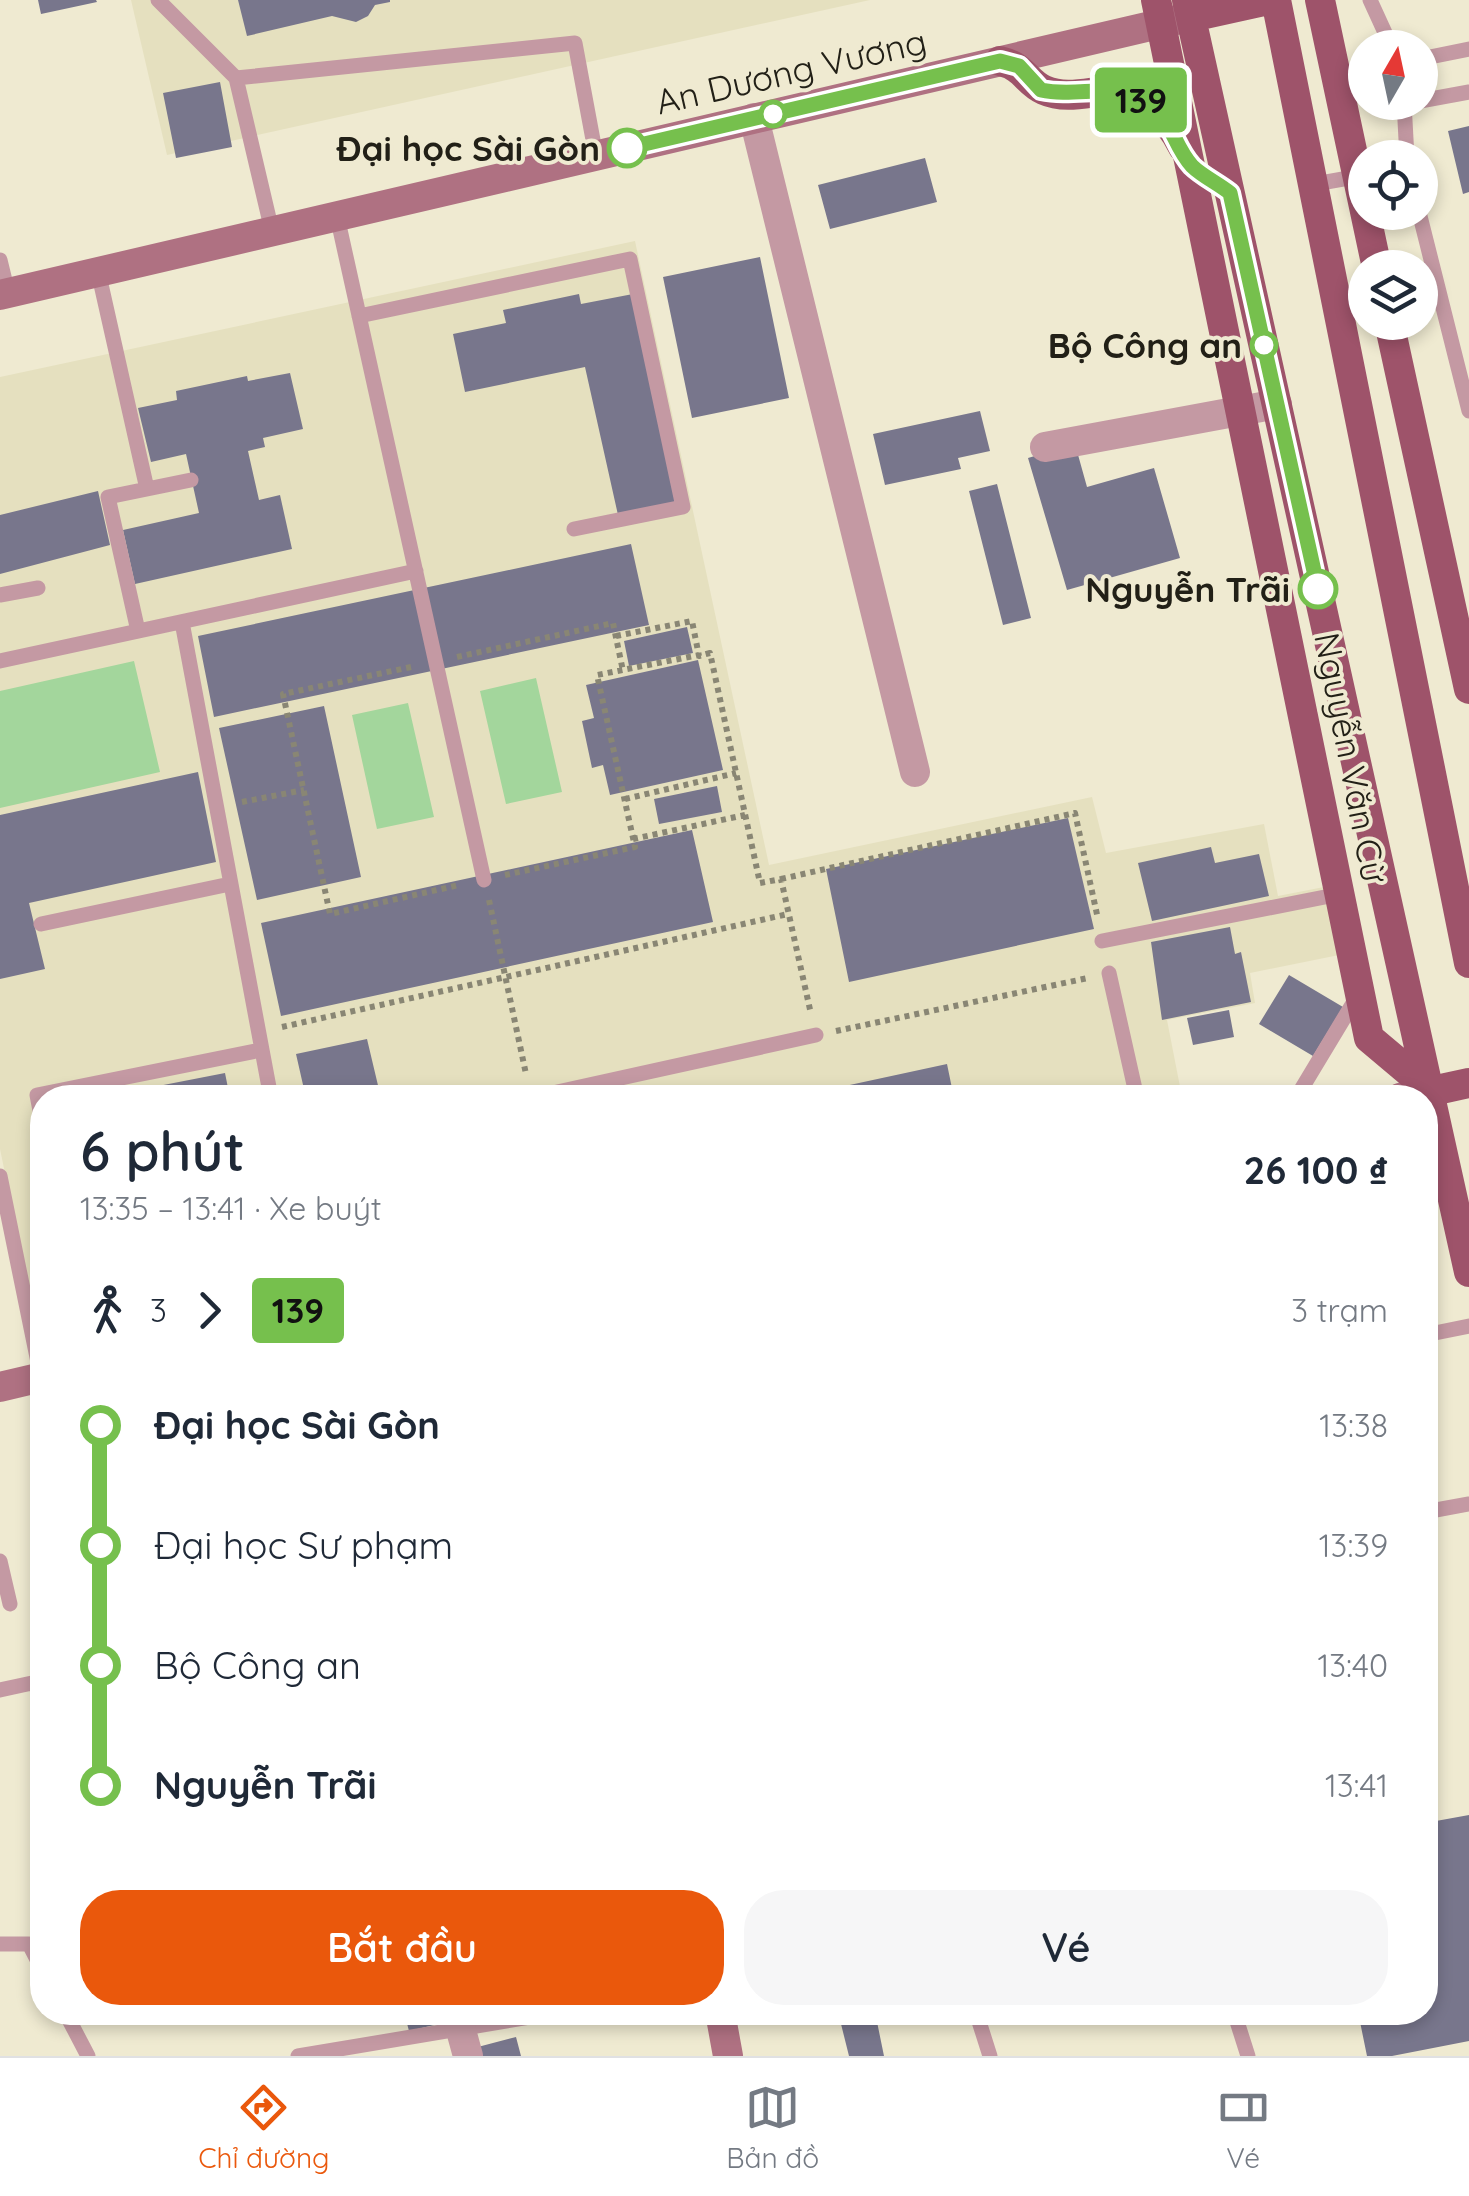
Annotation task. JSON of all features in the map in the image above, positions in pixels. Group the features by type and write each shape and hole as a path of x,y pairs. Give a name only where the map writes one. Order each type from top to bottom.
{"main road":[{"path":"1174,10 1268,0"},
{"path":"1276,0 1469,963"},
{"path":"1320,0 1353,140"},
{"name":"An Dương Vương","path":"4,294 1000,61 1174,10"},
{"name":"Nguyễn Văn Cừ","path":"1174,10 1191,165 1369,1038 1426,1085"},
{"name":"Nguyễn Văn Cừ","path":"1174,10 1230,193 1431,1085"},
{"path":"1000,61 1019,66 1041,90 1082,95 1110,90 1134,96 1167,122 1191,165 1230,193"},
{"path":"1393,340 1469,689"},
{"path":"1438,1089 1469,1083"},
{"name":"Nguyễn Văn Cừ","path":"1438,1120 1469,1272"},
{"path":"0,1387 30,1380"},
{"path":"722,2025 728,2056"}],"street":[{"path":"754,118 915,772"},
{"path":"1045,447 1277,404"}],"lane":[{"path":"158,0 236,78 272,231"},
{"path":"1370,0 1384,30"},
{"path":"236,78 575,44 596,156"},
{"path":"1438,56 1469,50"},
{"path":"1438,97 1469,92"},
{"path":"1315,184 1348,178"},
{"path":"337,216 484,880"},
{"path":"1424,230 1469,411"},
{"path":"360,316 630,259 683,507 574,529"},
{"path":"0,260 4,294"},
{"path":"98,272 147,489"},
{"path":"138,631 108,497 191,480"},
{"path":"0,661 416,571"},
{"path":"0,595 38,588"},
{"path":"182,622 268,1085"},
{"path":"41,924 230,884"},
{"path":"1102,941 1340,894"},
{"path":"1109,973 1134,1085"},
{"path":"1304,1085 1360,992"},
{"path":"586,1085 816,1035"},
{"path":"88,1085 262,1050"},
{"path":"0,1176 30,1320"},
{"path":"1438,1332 1469,1326"},
{"path":"1438,1510 1469,1504"},
{"path":"0,1561 10,1604"},
{"path":"0,1690 30,1683"},
{"path":"0,1944 30,1946"},
{"path":"72,2025 88,2056"},
{"path":"298,2056 499,2025"},
{"path":"980,2025 990,2056"},
{"path":"1238,2025 1248,2056"}],"path":[{"path":"623,670 616,636 692,621 699,656"},
{"path":"217,807 304,790 330,914 635,847 597,675 710,653 760,884 1075,814 1102,941"},
{"path":"624,799 736,773"},
{"path":"633,840 745,815"},
{"path":"781,879 816,1035 1109,973"},
{"path":"484,880 528,1085"},
{"path":"259,1032 788,914"}],"shaded area":[{"path":"131,0 870,0 167,155"},
{"path":"635,241 769,865 1092,797 1106,853 1264,824 1278,896 1324,887 1339,955 1250,973 1255,1003 1167,1020 1180,1085 30,1085 30,1294 0,1149 0,377"}],"green space":[{"path":"134,661 160,772 0,808 0,691"},
{"path":"536,678 562,792 506,804 480,691"},
{"path":"408,703 434,817 377,829 352,715"}],"building":[{"path":"38,0 96,0 97,2 41,14"},
{"path":"238,0 390,2 375,5 368,16 356,22 332,16 247,36"},
{"path":"220,82 232,147 176,158 163,93"},
{"path":"1469,126 1469,192 1463,194 1448,131"},
{"path":"925,158 937,202 830,229 818,185"},
{"path":"760,257 789,398 692,418 663,277"},
{"path":"579,294 581,304 633,294 679,503 618,515 585,367 465,392 453,334 506,323 503,310"},
{"path":"290,373 303,429 263,438 265,447 248,451 259,500 280,495 292,549 135,584 123,530 199,513 186,454 151,462 138,408 177,400 176,391 247,376 248,381"},
{"path":"980,411 990,451 958,458 961,469 885,485 873,434"},
{"path":"1075,444 1087,487 1154,468 1180,558 1067,590 1028,458"},
{"path":"997,484 1031,618 1003,625 969,491"},
{"path":"98,491 110,545 0,574 0,515"},
{"path":"631,544 649,625 214,717 198,636"},
{"path":"687,627 693,653 629,666 624,641"},
{"path":"698,660 723,770 610,795 603,765 592,768 582,721 594,718 586,685"},
{"path":"324,706 361,877 257,900 219,728"},
{"path":"198,772 216,862 29,903 45,969 0,979 0,815"},
{"path":"717,786 722,812 659,824 654,799"},
{"path":"1068,818 1094,929 849,982 826,869"},
{"path":"692,830 713,922 281,1016 261,923"},
{"path":"1211,847 1215,863 1259,854 1269,896 1152,921 1138,863"},
{"path":"1230,927 1235,954 1241,952 1251,1002 1162,1020 1151,942"},
{"path":"1289,975 1343,1007 1313,1056 1259,1024"},
{"path":"1229,1010 1234,1037 1193,1045 1187,1018"},
{"path":"367,1039 378,1085 303,1085 296,1054"},
{"path":"947,1064 951,1085 850,1085"},
{"path":"225,1073 227,1085 163,1085"},
{"path":"1469,1815 1469,2041 1392,2056 1367,2056 1361,2025 1438,2025 1438,1821"},
{"path":"407,2025 434,2025 409,2031"},
{"path":"841,2025 878,2025 884,2056 849,2056"},
{"path":"516,2037 521,2056 476,2056 474,2048"}],"bus line":[{"name":"139","path":"627,148 1000,61 1019,66 1041,90 1062,95 1110,90 1134,96 1158,111 1176,132 1191,165 1230,193 1318,589"}],"place":[{"name":"Đại học Sài Gòn","path":"627,148"},
{"name":"Bộ Công an","path":"1264,345"},
{"name":"Nguyễn Trãi","path":"1318,589"}]}
